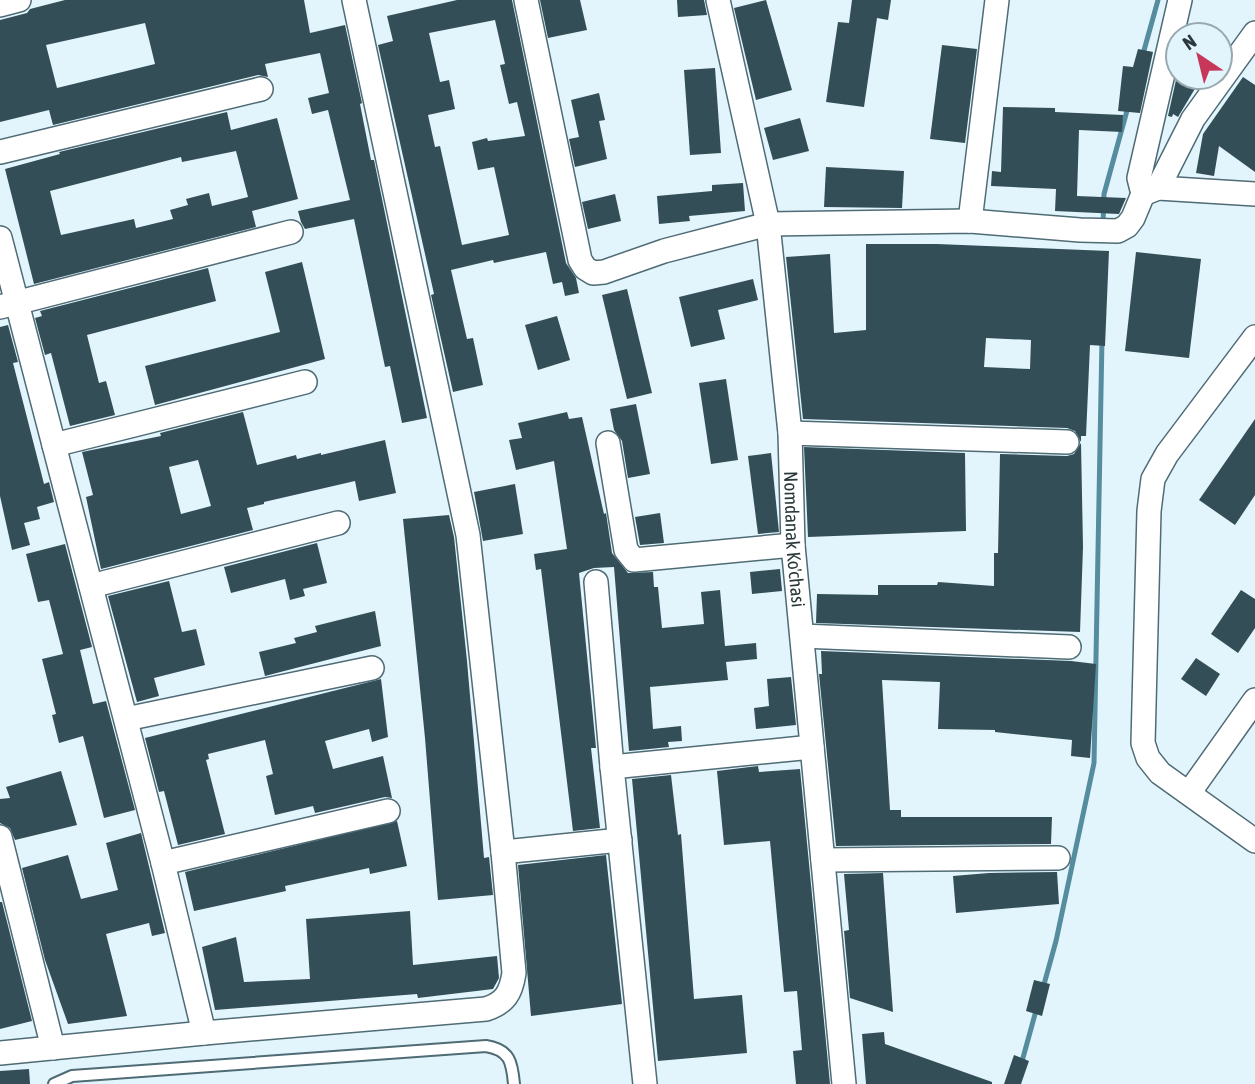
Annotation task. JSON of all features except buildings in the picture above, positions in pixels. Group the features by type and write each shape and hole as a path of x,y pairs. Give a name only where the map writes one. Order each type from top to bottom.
{"street":[{"path":"0,5 19,0"},
{"path":"0,1054 204,1033 486,1009 499,1005 512,986 514,973 503,852 468,535 354,0"},
{"path":"526,0 580,260 585,268 593,273 768,224 970,221 1118,231 1127,226 1133,218 1193,119 1255,33"},
{"name":"Nomdanak Ko'chasi","path":"718,0 768,224 790,433 793,545 844,1084"},
{"path":"970,221 997,0"},
{"path":"1180,0 1139,178 1150,191 1255,194"},
{"path":"0,152 261,89"},
{"path":"8,305 291,232"},
{"path":"0,238 8,305 54,444 163,863 204,1033"},
{"path":"1252,831 1160,773 1148,758 1143,743 1149,511 1153,480 1167,454 1255,337"},
{"path":"54,444 305,382"},
{"path":"790,433 1067,442"},
{"path":"608,443 625,550 634,560 793,545"},
{"path":"91,586 338,523"},
{"path":"596,582 645,1084"},
{"path":"802,636 1069,647"},
{"path":"125,719 372,668"},
{"path":"1189,793 1255,700"},
{"path":"612,767 812,747"},
{"path":"163,863 388,811"},
{"path":"0,837 53,1048"},
{"path":"503,852 620,840"},
{"path":"823,860 1058,858"}],"lane":[{"path":"54,1084 72,1076 486,1046 497,1048 508,1056 513,1084"}],"waterway":[{"path":"1143,54 1158,0"},
{"path":"1103,224 1104,194 1128,107"},
{"path":"1043,988 1056,941 1094,763 1102,339"},
{"path":"1021,1065 1037,1007"}]}
